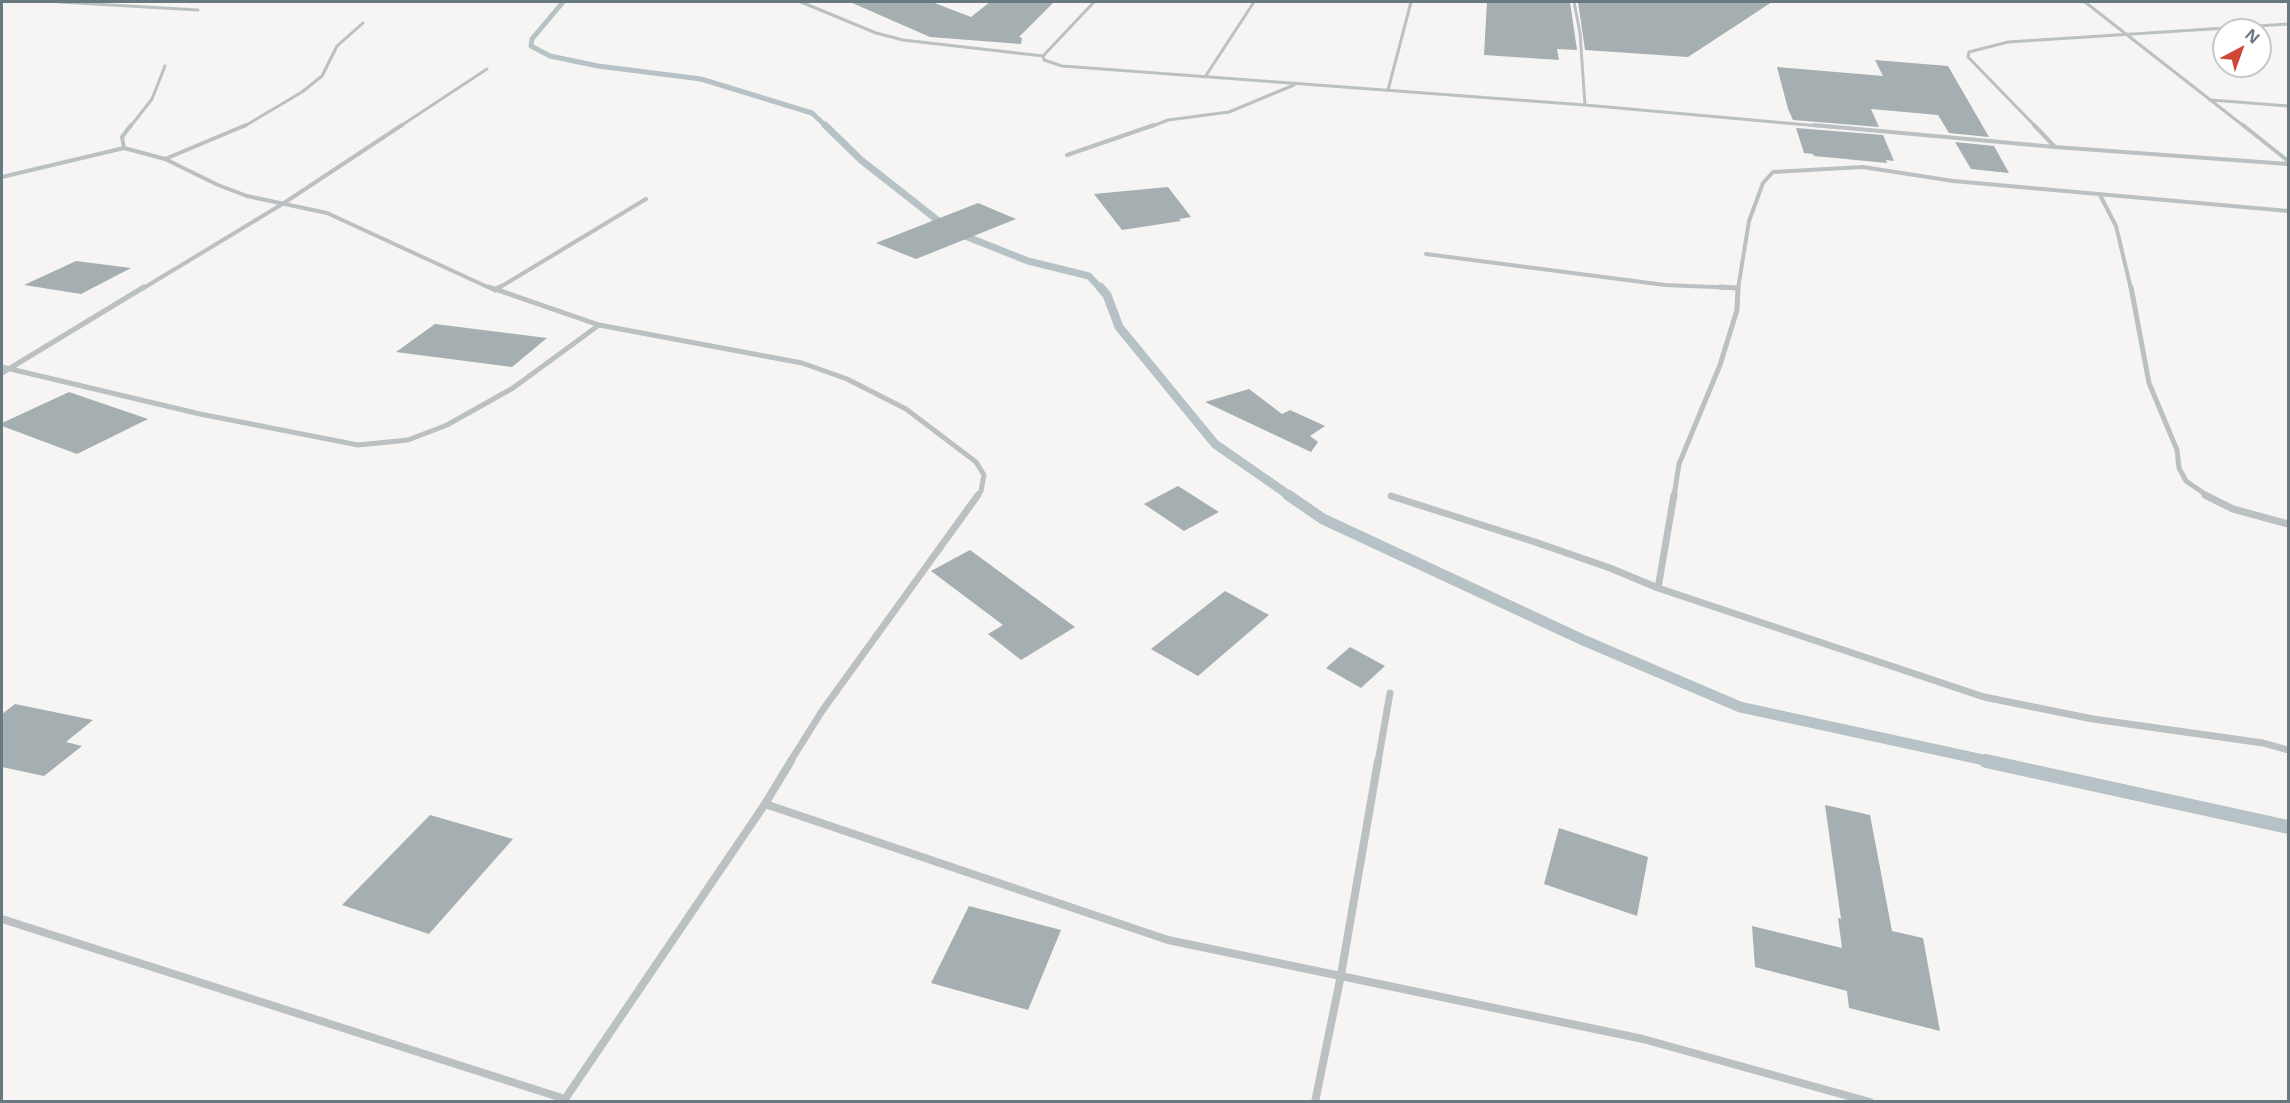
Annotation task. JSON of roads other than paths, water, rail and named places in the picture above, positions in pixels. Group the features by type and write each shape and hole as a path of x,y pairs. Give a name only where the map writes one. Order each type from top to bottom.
{"street":[{"path":"59,2 198,10"},
{"path":"801,2 876,33 903,40 1044,56"},
{"path":"1044,56 1052,44 1094,2"},
{"path":"1205,77 1254,2"},
{"path":"1388,90 1411,2"},
{"path":"1574,2 1580,33 1585,105"},
{"path":"2085,2 2289,163"},
{"path":"165,159 252,123 302,92 322,76 338,46 363,23"},
{"path":"2055,147 1968,57 1969,52 2008,42 2289,24"},
{"path":"1044,56 1044,60 1062,66 1585,105 2055,147 2289,163"},
{"path":"124,147 122,137 152,99 165,66"},
{"path":"2,373 284,203 487,69"},
{"path":"1067,155 1113,141 1168,120 1229,112 1296,84"},
{"path":"2211,100 2289,106"},
{"path":"2,177 124,147 165,159 218,185 247,196 327,213 495,290 599,325 802,363 847,379 906,409 976,462 984,475 981,491 822,711 765,804 564,1100 2,919"},
{"path":"1658,588 1679,464 1720,365 1737,310 1738,288 1749,221 1763,183 1773,172 1863,167 1953,181 2289,212"},
{"path":"2100,195 2116,226 2136,310 2149,382 2177,450 2179,468 2186,481 2205,495 2233,509 2289,524"},
{"path":"495,290 646,199"},
{"path":"1426,254 1665,285 1738,288"},
{"path":"2,368 200,414 358,445 408,440 447,425 513,388 599,325"},
{"path":"1391,496 1610,568 1658,588 1984,697 2093,719 2263,743 2289,750"},
{"path":"1315,1101 1341,975 1390,693"},
{"path":"765,804 1168,940 1643,1040 1870,1101"}],"waterway":[{"path":"563,2 532,39 531,46 550,56 598,66 701,79 812,113 827,127"},
{"path":"825,125 861,160 950,230 1028,261 1089,276 1101,289"},
{"path":"1100,287 1107,295 1119,327 1215,444 1290,496"},
{"path":"1288,495 1323,519 1583,640 1740,707 1993,762"},
{"path":"1986,761 2288,827"}]}
